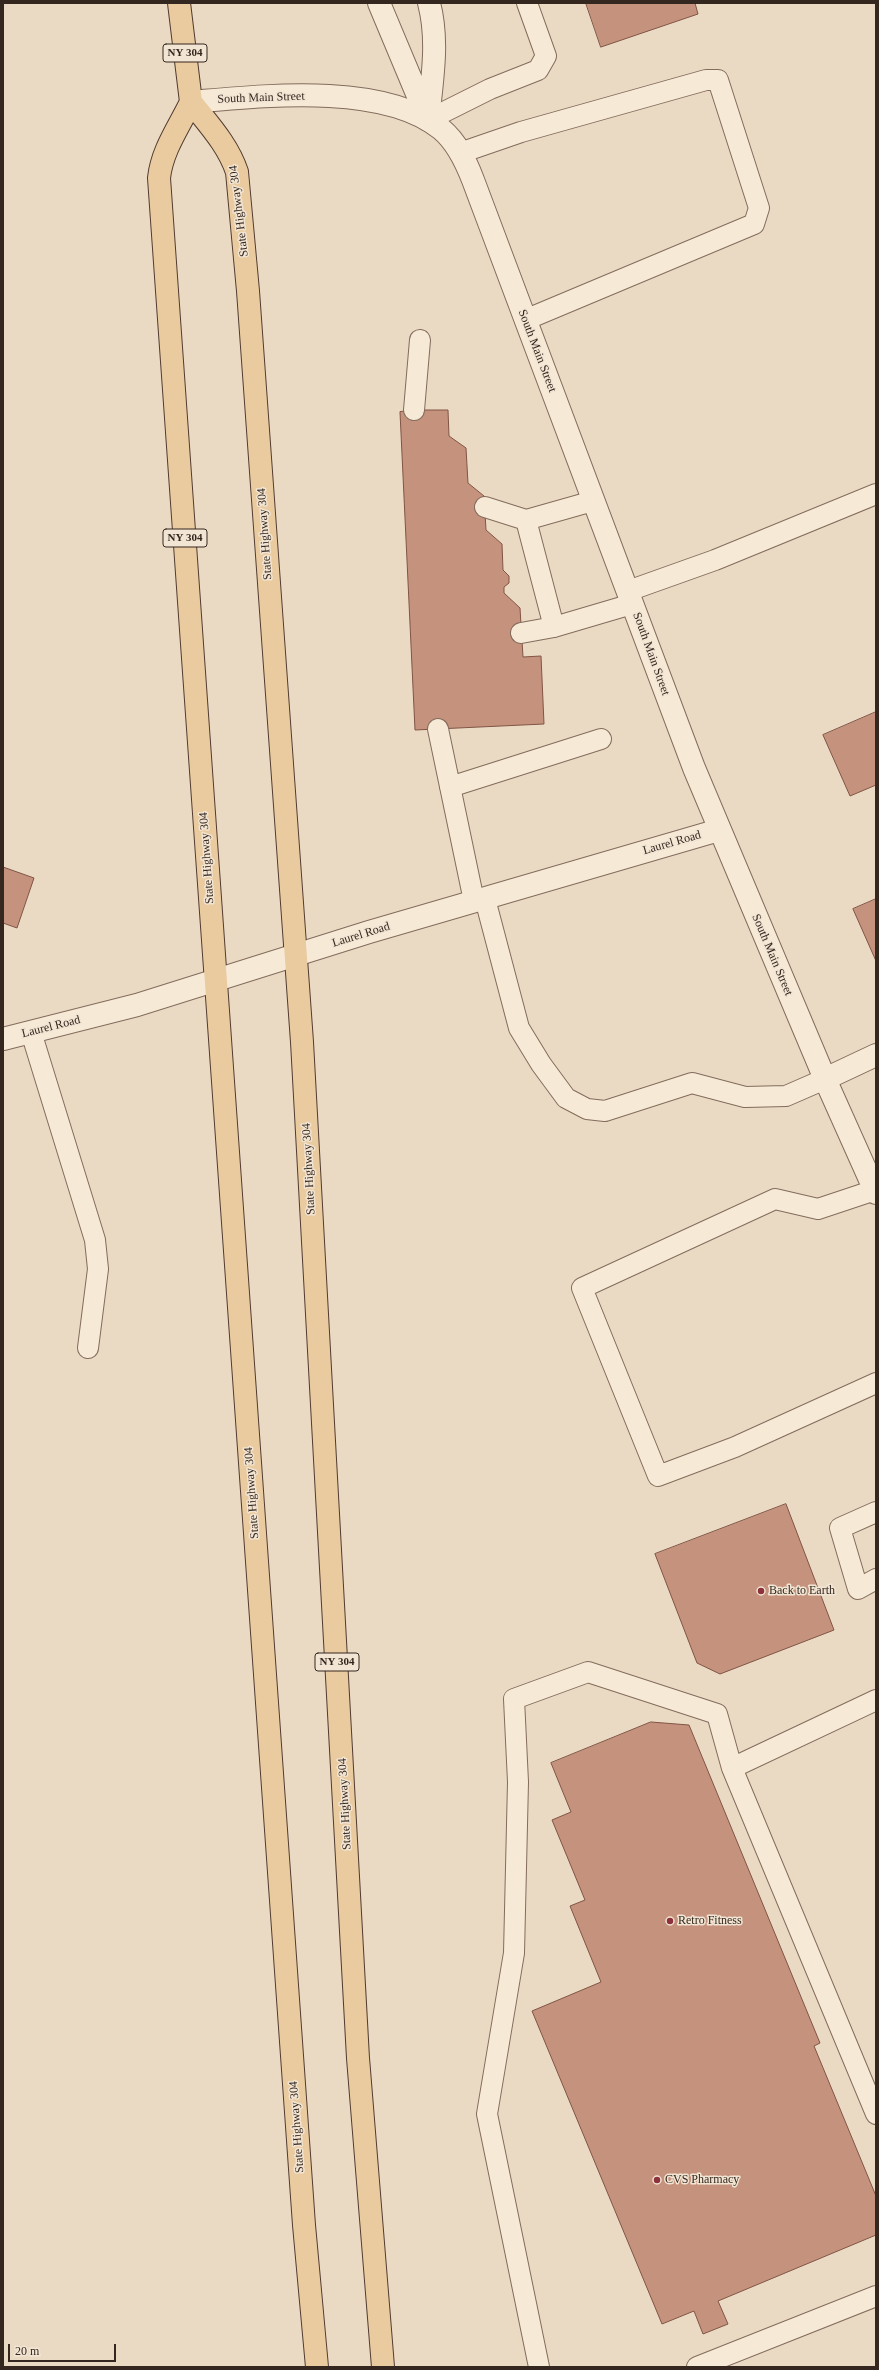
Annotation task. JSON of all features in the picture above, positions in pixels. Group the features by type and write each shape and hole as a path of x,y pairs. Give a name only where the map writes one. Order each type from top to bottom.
{"main road":[{"name":"NY 304","path":"180,3 191,102"},
{"name":"State Highway 304","path":"317,2367 303,2218 159,178 160,165 165,151 191,102 223,142 232,157 237,172 258,423 296,956 358,2050 382,2367"}],"street":[{"name":"South Main Street","path":"379,3 428,120"},
{"path":"428,120 435,45 434,22 429,3"},
{"name":"South Main Street","path":"191,102 248,97 334,97 397,107 428,120 441,130 460,153 473,180 593,501 719,830 825,1079 875,1191"},
{"name":"Laurel Road","path":"3,1039 136,1005 479,900 719,830"},
{"path":"825,1079 876,1055"}],"lane":[{"path":"428,120 490,89 538,70 546,56 527,3"},
{"path":"460,153 521,132 706,80 718,80 759,208 754,224 525,320"},
{"path":"414,410 420,340"},
{"path":"522,634 554,627 630,598 714,560 876,494"},
{"path":"485,508 526,520 593,501"},
{"path":"526,520 554,627"},
{"path":"438,729 450,788 479,900 519,1028 541,1064 566,1098 587,1109 605,1110 692,1083 745,1097 786,1096 825,1079"},
{"path":"450,788 601,739"},
{"path":"31,1032 95,1240 98,1269 88,1348"},
{"path":"875,1191 818,1209 775,1199 582,1288 658,1476 735,1447 876,1383"},
{"path":"876,1512 840,1528 858,1589 876,1579"},
{"path":"539,2367 487,2114 514,1953 518,1782 514,1699 588,1672 717,1714 732,1768 876,2114"},
{"path":"732,1768 876,1700"},
{"path":"697,2367 876,2296"}],"building":[{"path":"586,3 695,3 698,14 601,47"},
{"path":"414,410 448,410 449,436 466,448 468,483 484,496 486,530 502,544 503,570 509,576 509,583 504,587 504,593 520,608 523,657 541,656 544,724 415,730 400,412"},
{"path":"876,712 876,785 850,796 823,735"},
{"path":"3,867 34,878 17,928 3,923"},
{"path":"876,899 876,961 853,909"},
{"path":"786,1504 834,1630 720,1674 697,1663 655,1554"},
{"path":"651,1722 689,1725 820,2043 814,2046 876,2196 876,2235 718,2301 728,2324 703,2334 694,2311 662,2324 532,2011 601,1982 570,1906 585,1900 552,1820 571,1812 551,1763"}],"place":[{"name":"Back to Earth","path":"761,1591"},
{"name":"Retro Fitness","path":"670,1921"},
{"name":"CVS Pharmacy","path":"657,2180"}]}
